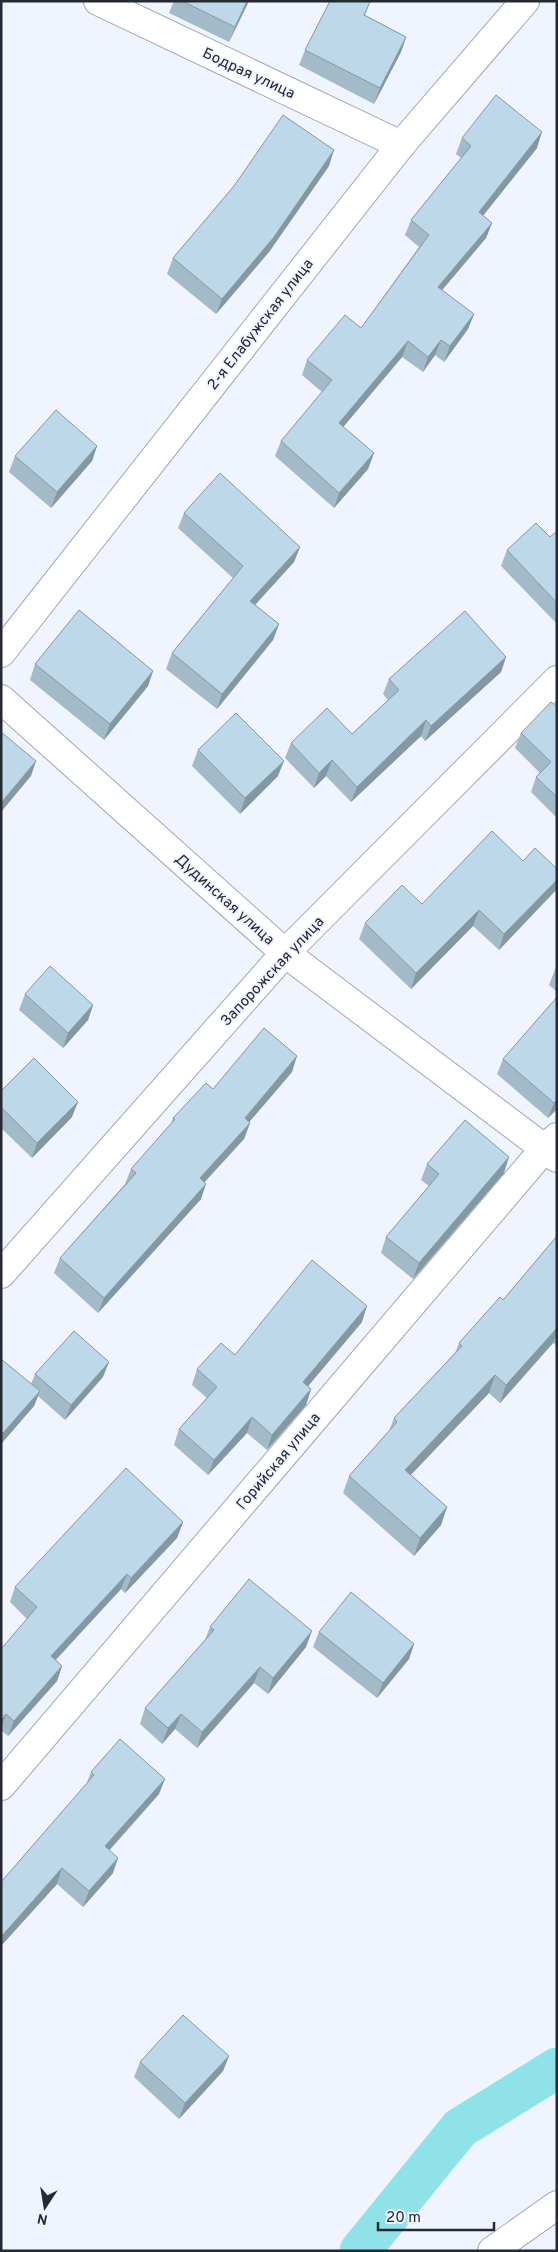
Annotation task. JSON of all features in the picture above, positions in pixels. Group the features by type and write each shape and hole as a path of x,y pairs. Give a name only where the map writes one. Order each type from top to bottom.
{"street":[{"name":"Бодрая улица","path":"98,1 401,145"},
{"name":"2-я Елабужская улица","path":"1,653 401,145 525,1"},
{"name":"Запорожская улица","path":"1,1274 285,953 557,680"},
{"name":"Дудинская улица","path":"1,699 285,953 553,1148"},
{"name":"Горийская улица","path":"1,1786 553,1148"},
{"path":"492,2251 557,2205"}],"building":[{"path":"182,1 247,1 235,27"},
{"path":"330,1 368,1 370,2 364,15 406,37 380,88 305,50"},
{"path":"496,95 542,132 479,212 492,223 438,287 474,314 450,346 441,340 428,357 408,341 339,423 374,453 339,493 281,441 332,380 307,360 345,315 361,328 429,235 411,220 471,146 462,138"},
{"path":"283,115 334,150 274,237 222,299 173,258 234,186"},
{"path":"56,410 97,446 57,492 15,456"},
{"path":"220,473 300,547 250,601 279,624 222,694 172,653 243,566 184,513"},
{"path":"536,523 550,537 557,531 557,603 507,550"},
{"path":"79,610 153,671 110,724 35,664"},
{"path":"465,611 506,657 431,726 426,720 357,787 332,760 319,773 291,743 327,708 352,734 399,690 389,679"},
{"path":"551,702 557,707 557,797 536,777 551,762 521,733"},
{"path":"236,713 284,761 245,798 198,750"},
{"path":"1,732 36,761 1,803"},
{"path":"492,831 523,861 535,848 557,869 557,880 504,934 479,910 416,973 365,923 402,885 422,904"},
{"path":"50,966 93,1005 68,1033 25,994"},
{"path":"557,997 557,1100 554,1103 503,1059"},
{"path":"264,1028 297,1056 245,1118 250,1123 200,1178 206,1184 104,1298 60,1258 136,1173 131,1169 175,1119 173,1118 206,1083 213,1089"},
{"path":"34,1058 78,1102 37,1143 1,1107 1,1091"},
{"path":"465,1120 509,1157 419,1263 386,1237 439,1174 427,1164"},
{"path":"557,1236 557,1328 506,1385 495,1375 405,1470 447,1507 420,1538 349,1476 397,1422 394,1418 462,1346 459,1343 500,1297 503,1300"},
{"path":"312,1260 367,1306 303,1382 311,1389 272,1435 252,1417 214,1460 179,1429 217,1387 197,1369 221,1343 235,1355"},
{"path":"74,1331 109,1362 71,1405 35,1374"},
{"path":"1,1359 40,1391 3,1433 1,1431"},
{"path":"126,1468 183,1522 131,1578 127,1574 51,1656 62,1666 14,1721 6,1714 1,1720 1,1649 37,1607 15,1587"},
{"path":"249,1579 312,1631 273,1678 260,1667 202,1732 181,1714 168,1728 145,1708 214,1630 210,1627"},
{"path":"351,1592 414,1644 383,1683 319,1632"},
{"path":"120,1739 165,1779 105,1846 118,1858 89,1891 62,1868 1,1937 1,1882 94,1775 91,1772"},
{"path":"183,2015 229,2056 185,2103 140,2062"}],"waterway":[{"path":"360,2251 460,2128 557,2068"}]}
